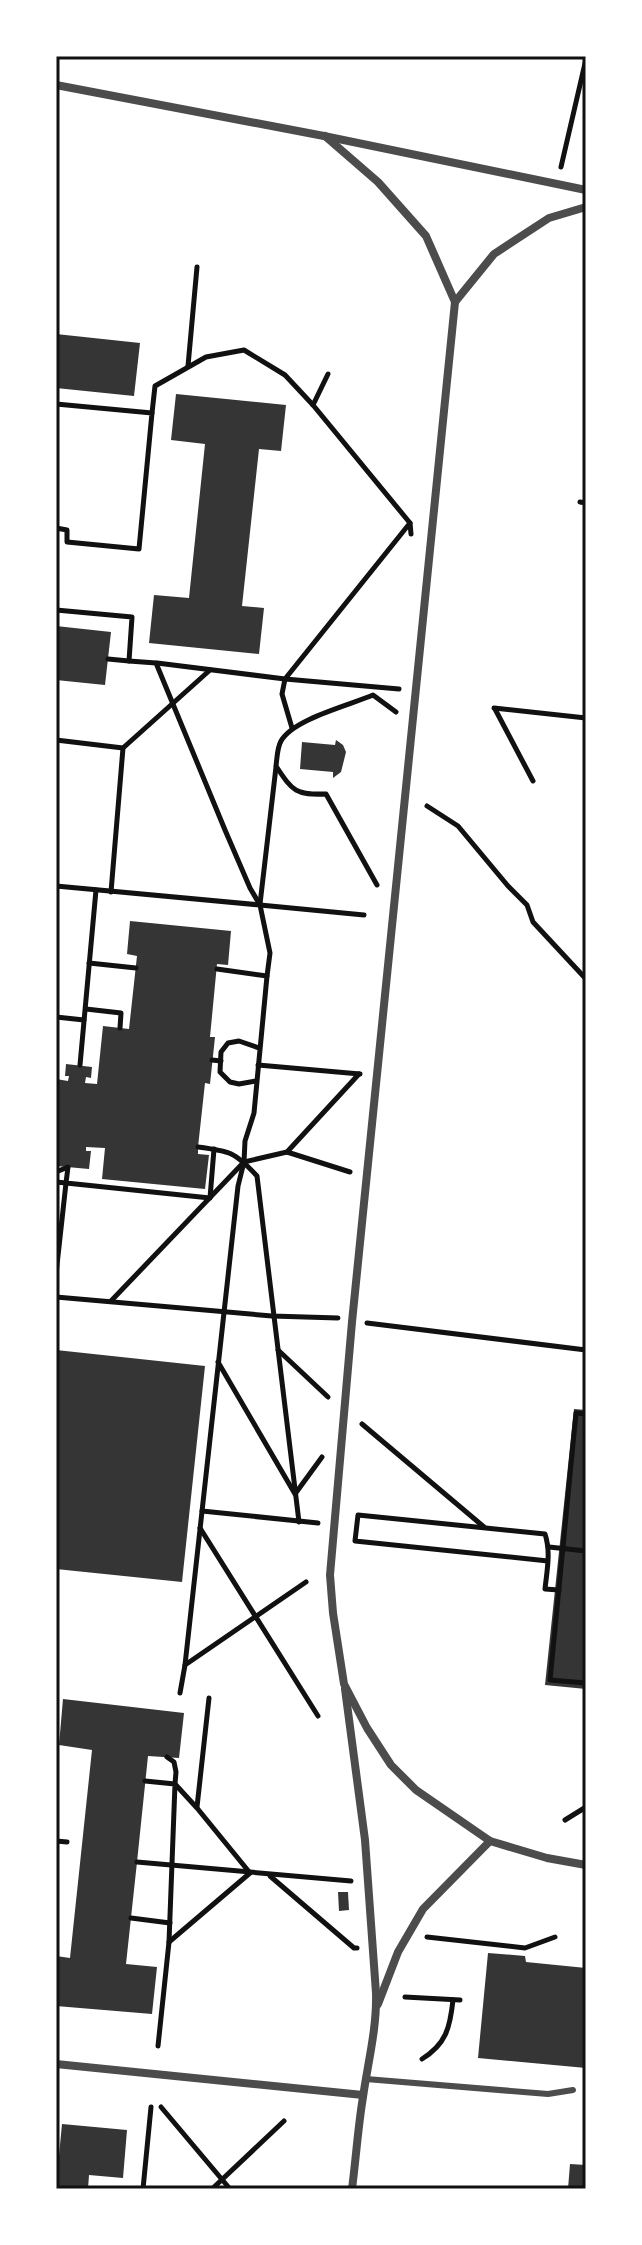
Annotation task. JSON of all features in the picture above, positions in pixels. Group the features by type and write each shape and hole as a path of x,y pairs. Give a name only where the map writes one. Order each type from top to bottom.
{"street":[{"path":"56,85 586,190"},
{"path":"324,136 378,182 426,236 455,302 352,1322 330,1575 365,1840 377,2009"},
{"path":"455,302 494,254 549,218 586,207"},
{"path":"344,1684 391,1765 416,1790 490,1841 547,1858 586,1865"},
{"path":"352,2189 377,2009 398,1952 423,1909 490,1841"},
{"path":"56,2064 363,2095"}],"lane":[{"path":"366,2079 548,2094 573,2090"}],"path":[{"path":"557,183 586,59"},
{"path":"188,367 197,267"},
{"path":"56,528 67,530 67,542 139,549 155,386 206,357 244,350 285,375 313,405 410,523 412,543"},
{"path":"313,405 328,374"},
{"path":"56,404 152,413"},
{"path":"292,728 282,694 285,679 410,523"},
{"path":"56,610 132,617 129,661"},
{"path":"108,659 399,689"},
{"path":"156,663 250,888 260,905"},
{"path":"111,892 123,748 210,670"},
{"path":"360,685 397,713"},
{"path":"180,1693 238,1186 245,1141 254,1113 270,953 260,905 280,742 292,728 312,717 373,695"},
{"path":"533,781 494,708 586,718"},
{"path":"56,740 123,748"},
{"path":"276,766 290,787 305,795 326,794 380,890"},
{"path":"427,806 458,826 527,905 533,922 586,979"},
{"path":"56,886 364,915"},
{"path":"80,1065 96,890"},
{"path":"89,963 136,968"},
{"path":"217,969 267,976"},
{"path":"86,1009 121,1013 120,1028"},
{"path":"56,1017 84,1020"},
{"path":"256,1081 230,1082 220,1072 221,1052 228,1043 239,1041 259,1048"},
{"path":"212,1060 221,1061"},
{"path":"258,1065 377,1077"},
{"path":"358,1088 359,1074"},
{"path":"287,1152 359,1074"},
{"path":"198,1147 228,1150 257,1176 299,1522"},
{"path":"210,1198 214,1149"},
{"path":"111,1301 244,1162 287,1152 350,1172"},
{"path":"348,1186 351,1158"},
{"path":"56,1172 68,1167 56,1274"},
{"path":"56,1182 210,1198"},
{"path":"56,1297 272,1316 336,1317 352,1322 586,1350"},
{"path":"278,1350 330,1398 327,1405"},
{"path":"218,1362 295,1494"},
{"path":"586,1414 576,1413 550,1680 586,1683"},
{"path":"362,1424 484,1528"},
{"path":"295,1494 323,1456"},
{"path":"202,1511 319,1523"},
{"path":"548,1561 355,1541 358,1515 545,1534 549,1547 548,1561 545,1589 559,1590"},
{"path":"200,1528 318,1716"},
{"path":"549,1547 586,1551"},
{"path":"185,1665 306,1582"},
{"path":"197,1808 209,1698"},
{"path":"158,2046 169,1942 176,1772 174,1762 167,1757"},
{"path":"145,1781 175,1784 250,1873"},
{"path":"565,1820 586,1807"},
{"path":"56,1841 67,1842"},
{"path":"137,1862 358,1881"},
{"path":"169,1942 250,1873"},
{"path":"269,1875 354,1948 358,1948"},
{"path":"131,1918 170,1923"},
{"path":"427,1937 525,1948 555,1937"},
{"path":"405,1997 457,2000 448,2032 422,2059"},
{"path":"143,2189 151,2107"},
{"path":"161,2107 230,2189"},
{"path":"212,2189 284,2121"}],"building":[{"path":"56,334 140,343 134,396 56,388"},
{"path":"176,394 286,405 281,451 259,449 242,606 264,608 259,654 149,643 154,595 189,598 205,444 171,440"},
{"path":"56,626 111,632 105,685 56,680"},
{"path":"336,740 346,752 341,772 333,778 333,772 300,769 302,742 335,745"},
{"path":"130,921 231,931 228,965 217,964 210,1037 215,1037 210,1084 205,1083 198,1147 198,1154 209,1155 205,1189 102,1179 105,1148 86,1147 86,1151 91,1151 89,1169 56,1166 56,1079 68,1081 66,1064 92,1067 91,1078 86,1077 85,1083 97,1084 103,1026 129,1029 137,956 127,954"},
{"path":"56,1350 205,1366 182,1582 56,1569"},
{"path":"574,1409 586,1410 586,1689 545,1685"},
{"path":"63,1699 184,1713 179,1758 148,1756 126,1964 157,1967 152,2014 56,2006 56,1956 70,1958 92,1750 59,1745"},
{"path":"338,1892 348,1892 349,1910 339,1911"},
{"path":"488,1953 525,1956 526,1962 586,1968 586,2068 478,2058"},
{"path":"62,2124 127,2130 123,2178 89,2175 88,2189 56,2189"},
{"path":"570,2164 586,2165 586,2189 568,2189"}]}
